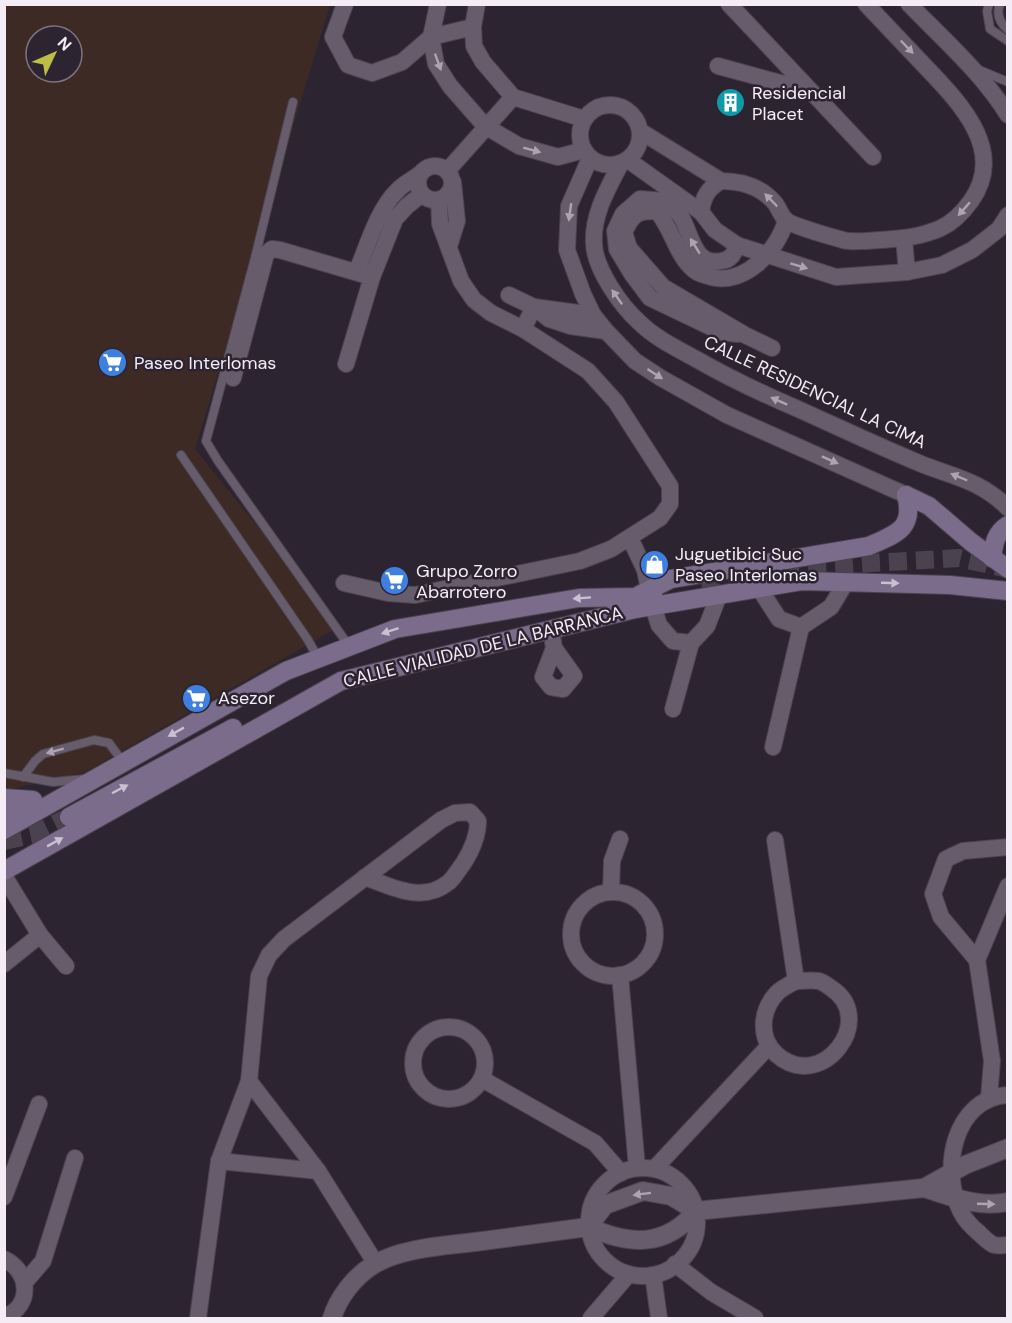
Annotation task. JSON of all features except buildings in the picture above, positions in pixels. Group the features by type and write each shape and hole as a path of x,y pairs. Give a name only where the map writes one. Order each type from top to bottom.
{"main road":[{"path":"906,495 929,506 1008,569"},
{"path":"646,598 671,579 869,546 897,533 908,520 910,510 906,495"},
{"path":"992,558 994,542 999,532 1008,525"},
{"name":"CALLE VIALIDAD DE LA BARRANCA","path":"4,830 286,671 395,629 579,598 719,595 802,581 950,585 1008,591"},
{"name":"CALLE VIALIDAD DE LA BARRANCA","path":"4,870 341,681 551,629 646,598 702,587"},
{"path":"69,817 257,715 322,692"},
{"path":"4,798 53,801"},
{"path":"4,813 53,801"}],"street":[{"path":"345,4 333,37 348,66 372,73 402,62 431,37 473,27"},
{"path":"438,4 431,37 436,64 450,86 485,126 519,146 558,157 587,154 605,165 624,161 638,147 640,130"},
{"path":"477,4 473,27 474,45 483,62 513,97 584,119"},
{"path":"729,4 873,157"},
{"path":"866,4 951,94 972,121 982,145 984,170 976,193 963,212 948,225 932,232 904,239 846,242 786,220 766,193 744,183 721,181 640,130 631,113 620,106 599,106 588,113 580,134 587,154 569,206 567,250 593,315 635,361 726,415 906,495"},
{"path":"909,4 998,98 1008,115"},
{"path":"718,66 811,91"},
{"path":"449,246 457,221 450,175 485,126 513,97"},
{"path":"624,161 701,212 715,230 737,245 836,278 907,272 942,265 972,250 999,229 1008,215"},
{"name":"CALLE RESIDENCIAL LA CIMA","path":"624,161 598,209 594,245 602,271 617,298 639,322 665,342 736,382 921,464 969,481 998,498 1008,508"},
{"path":"346,364 364,274 389,216 395,192 428,167 438,166 450,175 452,188 447,196 439,200 430,200 422,194 417,184 420,174"},
{"path":"701,212 706,193 712,185 721,181"},
{"path":"389,216 422,194"},
{"path":"737,245 734,255 728,260 718,262 706,259 695,250 681,216 666,201 640,199 623,214 615,231 617,249 650,298 721,332 745,335"},
{"path":"344,583 388,593 415,595 580,561 611,549 630,538 660,518 670,504 670,486 616,402 588,371 523,329 491,313 474,300 461,281 440,224 439,200"},
{"path":"772,348 745,335 663,287 629,248 624,232 631,218 636,214 642,211 657,212 667,224 683,260 696,273 718,279 747,272 779,240 786,220"},
{"path":"904,239 907,272"},
{"path":"233,378 266,254 272,249 364,274"},
{"path":"509,295 534,307 549,319 570,326 606,331"},
{"path":"534,307 593,315"},
{"path":"523,329 534,307"},
{"path":"630,538 645,570 646,598 659,625 673,640 691,644"},
{"path":"773,747 801,627 831,607 846,582"},
{"path":"759,588 778,619 801,627"},
{"path":"673,710 691,644 707,626 719,595"},
{"path":"551,629 554,648 574,676 563,689 551,687 543,677 554,648"},
{"path":"198,1318 219,1161 249,1081 259,976 269,955 284,939 365,877 441,820 455,813 471,812 478,821 478,833 469,854 450,881 435,891 411,893 365,877"},
{"path":"611,891 612,861 620,839"},
{"path":"775,840 796,981"},
{"path":"977,960 941,917 933,894 946,859 963,851 1008,847"},
{"path":"4,876 40,935 66,966"},
{"path":"989,1098 992,1061 977,960 1008,886"},
{"path":"611,891 627,894 640,902 650,915 655,930 653,945 646,960 634,970 620,975 603,974 587,967 576,954 571,938 573,921 581,906 595,896 611,891"},
{"path":"4,964 40,935"},
{"path":"620,975 637,1168"},
{"path":"796,981 820,981 840,994 849,1015 846,1038 831,1057 808,1066 785,1062 768,1047 763,1027 766,1007 778,991 796,981"},
{"path":"446,1026 464,1030 479,1042 486,1060 483,1079 470,1093 461,1097 452,1100 434,1096 419,1084 412,1066 416,1047 428,1033 446,1026"},
{"path":"655,1168 768,1047"},
{"path":"483,1079 595,1143 621,1173"},
{"path":"249,1081 318,1171 376,1264"},
{"path":"1008,1095 989,1098 975,1107 964,1119 954,1151 953,1172 956,1198 962,1214 993,1245 1008,1245"},
{"path":"4,1197 39,1104"},
{"path":"924,1188 953,1172 1008,1148"},
{"path":"25,1282 43,1261 75,1158"},
{"path":"219,1161 318,1171"},
{"path":"637,1168 655,1168 668,1172 681,1180 690,1191 698,1221 694,1237 687,1252 675,1264 653,1275 628,1275 611,1268 598,1255 590,1239 588,1227 593,1201 604,1185 621,1173 637,1168"},
{"path":"588,1227 605,1205 643,1191 670,1196 696,1211 924,1188 973,1203 991,1205 1008,1202"},
{"path":"332,1318 335,1309 361,1274 376,1264 419,1248 588,1227 608,1236 635,1240 663,1237 686,1223 696,1211"},
{"path":"4,1259 13,1263 21,1271 25,1282 24,1297 14,1315"},
{"path":"675,1264 711,1292 755,1318"},
{"path":"591,1318 628,1275"},
{"path":"653,1275 659,1318"}],"lane":[{"path":"989,4 987,11 990,29 1008,41"},
{"path":"1000,4 997,11 1002,25 1008,30"},
{"path":"968,65 1008,82"},
{"path":"293,102 255,258 206,441 349,646"},
{"path":"181,455 318,658"},
{"path":"24,777 43,754 94,740 109,743 123,762"},
{"path":"4,774 53,782 95,778"}],"shaded area":[{"name":"Paseo Interlomas","path":"4,5 330,5 195,449 339,627 85,772 4,789"}],"tunnel":[{"path":"702,587 783,570 871,563 959,558 1008,569"},
{"path":"4,841 32,835 69,817"}],"place":[{"name":"Residencial Placet","path":"731,103"},
{"name":"Paseo Interlomas","path":"113,363"},
{"name":"Juguetibici Suc Paseo Interlomas","path":"654,564"},
{"name":"Grupo Zorro Abarrotero","path":"395,581"},
{"name":"Asezor","path":"197,698"}]}
